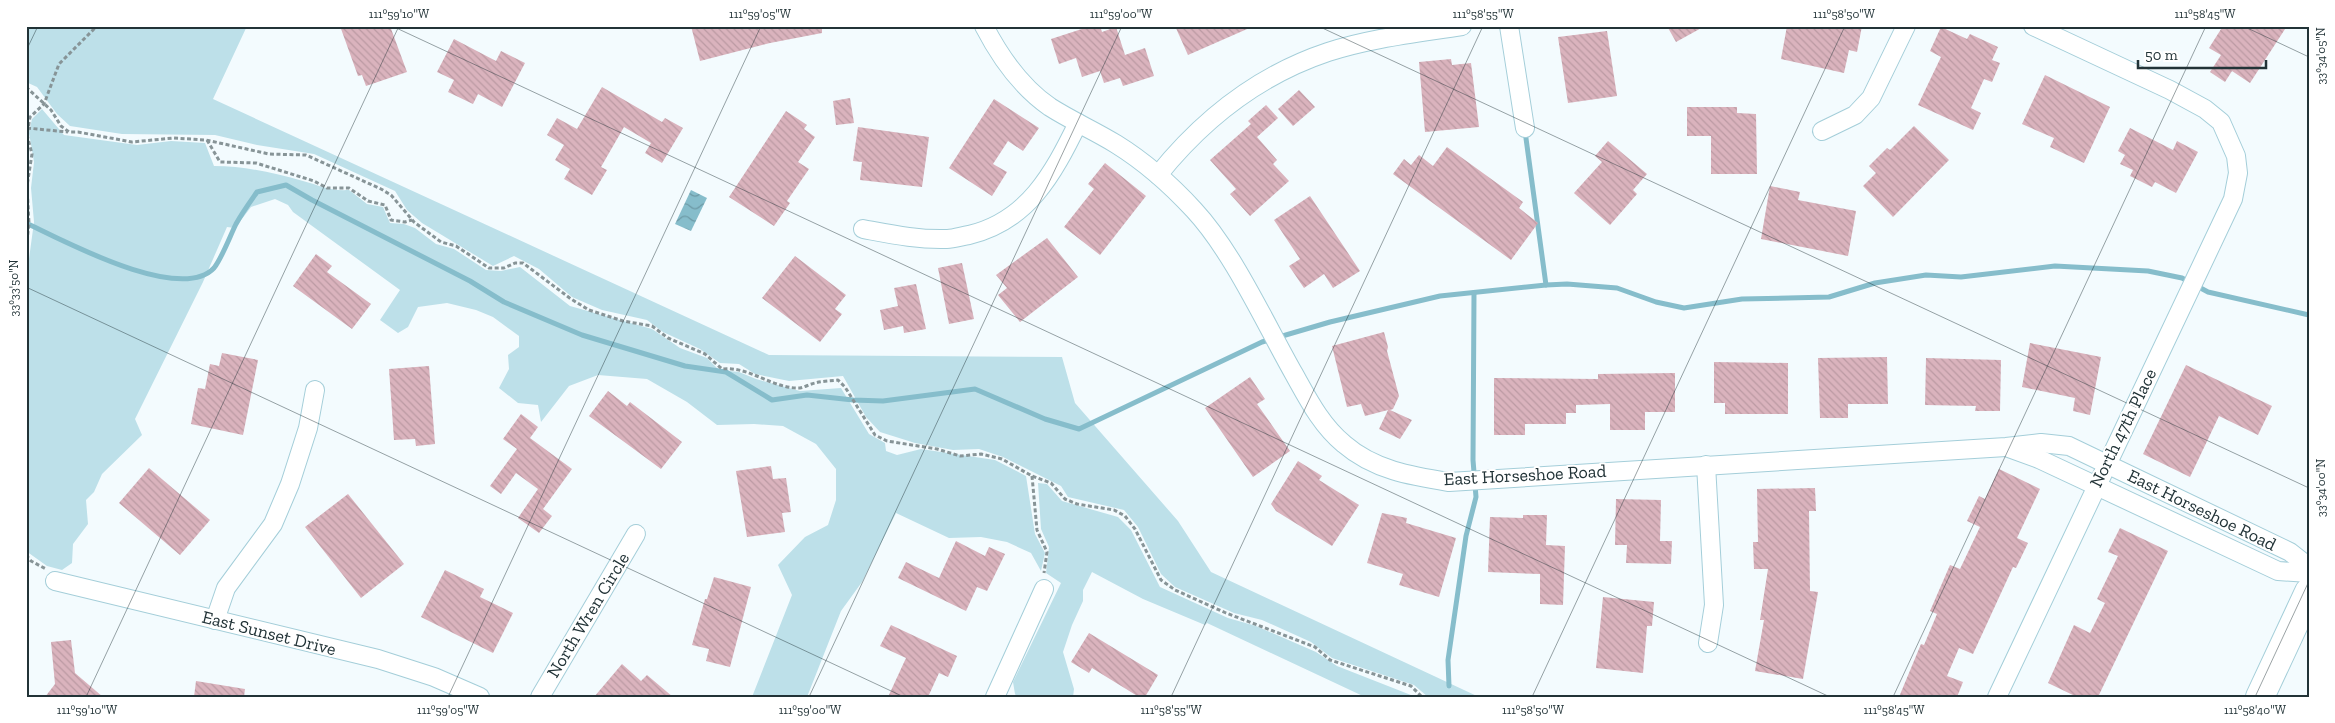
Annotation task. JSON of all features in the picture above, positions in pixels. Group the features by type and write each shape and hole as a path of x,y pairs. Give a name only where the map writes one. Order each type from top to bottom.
{"main road":[{"path":"2260,697 2309,592"}],"street":[{"name":"East Horseshoe Road","path":"984,26 996,49 1022,84 1049,106 1078,124 1117,144 1158,175 1194,210 1227,256 1319,418 1343,444 1363,459 1393,472 1449,482 2006,448 2041,442 2069,446 2106,463 2290,552 2309,566"},
{"path":"1158,175 1176,152 1204,124 1254,86 1292,65 1329,52 1383,38 1462,26"},
{"path":"1510,26 1525,128"},
{"path":"1822,131 1855,115 1871,98 1906,26"},
{"name":"North 47th Place","path":"1997,697 2106,463 2233,199 2238,172 2236,156 2221,122 2205,109 2127,69 2033,26"},
{"path":"863,229 920,239 949,240 979,232 1001,223 1020,210 1048,180 1078,124"},
{"path":"215,620 226,588 272,524 290,484 308,428 315,390"},
{"name":"East Horseshoe Road","path":"2006,448 2039,459 2095,487 2278,571 2309,573"},
{"path":"1706,465 1714,605 1708,643"},
{"path":"2192,531 2202,510"},
{"name":"North Wren Circle","path":"540,697 636,534"},
{"name":"East Sunset Drive","path":"55,581 378,659 434,677 480,697"},
{"path":"995,697 1044,590"}],"path":[{"path":"26,248 30,224 27,186 32,154 27,128 30,117 44,104 59,64 97,26"},
{"path":"26,86 69,132"},
{"path":"27,128 78,132 132,142 173,138 206,140 268,154 306,155 391,195 412,220 441,242 456,246 490,268 504,268 523,262 571,300 589,310 623,321 652,326 668,338 705,354 722,369 746,370 764,380 800,388 838,380 845,387 875,435 887,441 937,449 960,456 981,454 1002,459 1032,476 1051,484 1065,498 1077,504 1100,506 1114,510 1125,516 1135,529 1161,580 1175,590 1226,613 1315,647 1330,660 1411,686 1422,697"},
{"path":"206,140 220,162 256,163 314,181 327,188 349,188 368,201 385,205 391,220 405,222 412,220"},
{"path":"1032,476 1037,530 1046,552 1044,590"},
{"path":"26,555 50,572 55,581"}],"shaded area":[{"path":"26,26 247,26 213,99 769,355 1062,357 1075,403 1178,521 1211,572 1479,697 1428,697 1414,685 1332,658 1311,642 1262,620 1234,613 1175,587 1161,574 1138,527 1124,510 1068,497 1061,486 1003,457 979,449 953,450 915,443 880,432 866,417 843,376 789,381 755,374 739,364 720,363 700,349 663,332 647,320 602,310 572,297 539,269 514,256 493,266 422,223 407,210 395,191 314,154 257,145 215,135 122,134 70,126 57,114 37,87 26,82"},
{"path":"42,109 64,135 137,145 171,141 205,143 214,166 259,170 330,189 349,190 367,204 383,207 390,223 404,224 415,228 436,244 454,249 486,270 501,271 520,267 570,306 652,329 680,348 707,358 719,370 739,372 756,379 800,391 841,388 869,434 885,443 886,451 897,455 921,449 995,460 1026,476 1035,534 1045,553 1041,571 1031,553 1007,542 981,537 949,538 896,513 862,582 841,611 807,697 752,697 792,595 778,565 805,537 828,525 836,500 836,469 816,444 783,426 754,424 717,425 687,402 647,379 598,375 569,386 541,422 538,405 518,403 499,388 509,369 508,355 519,347 519,336 493,317 476,310 447,303 418,307 408,327 398,333 380,320 400,290 293,212 288,205 275,199 251,207 235,228 227,227 203,282 135,419 142,435 102,474 94,492 86,500 88,524 73,544 72,563 62,570 47,566 26,551 26,281 34,222 31,188 34,162 29,133 32,119"},
{"path":"1038,483 1047,484 1062,501 1118,517 1131,530 1160,587 1228,618 1256,626 1316,652 1337,666 1416,697 1365,697 1207,623 1205,625 1143,599 1092,572 1083,590 1083,601 1063,652 1074,689 1073,697 1017,697 1013,682 1061,583 1046,573 1049,547 1041,529"}],"water":[{"path":"691,190 707,198 691,231 675,224"}],"building":[{"path":"340,26 390,26 407,72 366,86 362,75 358,76"},
{"path":"691,26 822,26 822,33 770,43 700,61"},
{"path":"1091,26 1100,26 1102,32 1116,27 1125,55 1145,48 1154,76 1123,86 1120,78 1104,83 1100,71 1082,77 1076,58 1059,64 1051,39"},
{"path":"1175,26 1254,26 1188,55"},
{"path":"1667,26 1705,26 1676,42"},
{"path":"1787,26 1862,26 1857,52 1849,50 1844,73 1781,59"},
{"path":"2223,26 2287,26 2250,83 2232,71 2225,82 2210,72 2221,55 2209,48"},
{"path":"1941,27 1967,39 1970,34 1998,47 1992,60 2000,63 1992,82 1984,79 1971,108 1981,113 1973,130 1918,105 1941,57 1930,51"},
{"path":"1607,31 1617,96 1568,103 1558,37"},
{"path":"454,39 496,61 501,51 525,63 502,107 478,94 473,104 448,92 454,80 437,72"},
{"path":"1451,59 1452,65 1471,63 1479,127 1425,132 1419,62"},
{"path":"2045,75 2110,107 2084,163 2050,147 2054,138 2022,124"},
{"path":"602,87 662,122 665,118 683,128 662,163 645,153 651,143 624,127 601,167 607,170 592,195 564,179 570,169 555,160 564,145 547,135 557,118 577,129"},
{"path":"1299,90 1315,107 1293,126 1278,109"},
{"path":"850,98 854,123 836,125 833,101"},
{"path":"994,99 1039,128 1023,151 1008,141 993,164 1007,172 992,196 949,168"},
{"path":"1266,105 1278,118 1257,137 1277,160 1273,164 1289,181 1250,216 1230,194 1236,189 1210,160 1251,124 1248,121"},
{"path":"1687,107 1737,107 1737,113 1756,114 1757,174 1711,174 1711,136 1687,136"},
{"path":"786,111 807,125 804,129 815,137 798,162 809,169 787,201 790,203 774,226 729,197"},
{"path":"1914,126 1949,160 1893,217 1863,186 1876,173 1869,166 1887,148 1890,150"},
{"path":"858,127 929,137 922,187 860,180 862,162 853,161"},
{"path":"2130,128 2173,150 2177,141 2198,152 2176,193 2155,182 2152,187 2130,176 2133,170 2120,164 2125,155 2118,151"},
{"path":"1608,141 1647,174 1633,190 1637,194 1610,225 1574,193 1602,162 1595,156"},
{"path":"1447,147 1523,202 1519,208 1538,223 1511,260 1393,174 1404,159 1411,165 1419,155 1433,166"},
{"path":"1105,163 1146,196 1100,255 1064,227 1094,189 1088,184"},
{"path":"1770,186 1800,192 1798,200 1856,211 1848,256 1761,239"},
{"path":"1310,196 1360,271 1333,288 1324,274 1304,288 1289,266 1300,259 1274,220"},
{"path":"1047,238 1078,277 1020,322 998,295 1007,288 996,275"},
{"path":"316,254 332,266 327,272 371,304 352,329 293,286"},
{"path":"795,256 846,295 835,309 842,314 820,342 762,298"},
{"path":"962,263 974,319 949,324 938,268"},
{"path":"916,284 926,329 904,333 903,326 884,330 880,310 898,306 894,288"},
{"path":"1384,332 1399,396 1393,409 1390,410 1412,420 1400,439 1379,429 1388,410 1365,416 1361,404 1347,407 1332,346"},
{"path":"2030,343 2101,357 2090,415 2073,411 2075,398 2022,387"},
{"path":"222,353 258,360 243,435 191,424 198,388 205,389 210,364 219,366"},
{"path":"1887,357 1888,404 1848,404 1848,418 1820,418 1818,358"},
{"path":"1926,358 2001,360 2000,411 1975,411 1976,406 1925,405"},
{"path":"1714,362 1788,363 1788,414 1725,414 1725,403 1714,403"},
{"path":"2186,365 2272,406 2258,435 2219,416 2190,477 2143,454"},
{"path":"429,366 435,444 416,446 415,439 394,440 389,369"},
{"path":"1675,373 1675,412 1645,412 1645,430 1610,430 1610,404 1576,405 1576,413 1566,413 1566,424 1525,424 1525,435 1494,435 1494,378 1598,379 1598,374"},
{"path":"1250,377 1265,399 1257,404 1290,451 1253,477 1205,408"},
{"path":"608,391 627,406 630,402 682,442 661,469 589,416"},
{"path":"521,414 538,427 530,438 572,469 543,509 552,516 539,533 518,518 538,489 516,473 501,494 490,486 517,449 503,439"},
{"path":"1298,461 1322,476 1319,480 1359,505 1332,546 1276,511 1271,504"},
{"path":"771,466 773,479 786,478 791,512 782,513 785,532 747,537 736,471"},
{"path":"149,468 210,520 180,555 119,503"},
{"path":"1999,469 2040,489 2017,538 2028,543 2016,568 2013,567 1973,654 1959,648 1947,676 1963,682 1957,697 1899,697 1921,644 1924,645 1937,614 1930,611 1950,565 1960,569 1980,527 1967,521 1979,496 1985,499"},
{"path":"1815,488 1816,511 1809,511 1810,591 1818,592 1803,679 1755,671 1764,620 1760,620 1768,569 1754,569 1753,542 1758,542 1757,489"},
{"path":"348,494 404,564 361,598 305,527"},
{"path":"1616,499 1661,500 1660,541 1672,541 1671,564 1626,563 1627,545 1615,545"},
{"path":"1382,513 1407,518 1406,523 1456,538 1439,597 1399,585 1403,574 1367,563"},
{"path":"1523,515 1547,515 1546,545 1565,546 1563,605 1540,604 1540,574 1488,572 1490,517 1523,518"},
{"path":"2120,528 2168,551 2098,697 2077,697 2048,683 2074,625 2090,633 2105,603 2097,599 2118,556 2108,552"},
{"path":"956,541 985,556 989,547 1005,554 987,591 977,587 966,611 898,578 906,562 939,578"},
{"path":"445,570 484,589 480,597 513,613 493,653 421,617"},
{"path":"714,577 751,587 730,667 706,661 709,649 692,645 705,599 707,599"},
{"path":"1603,597 1654,602 1652,626 1647,626 1643,673 1596,668"},
{"path":"891,625 957,656 948,677 939,673 928,697 888,697 906,658 880,646"},
{"path":"1089,633 1158,675 1145,697 1139,697 1092,668 1089,673 1071,662"},
{"path":"71,640 75,673 103,697 45,697 55,684 51,642"},
{"path":"622,664 641,681 647,675 673,697 594,697"},
{"path":"196,681 245,689 244,697 194,697"}],"waterway":[{"path":"1525,131 1546,285"},
{"path":"26,223 92,254 149,274 175,279 198,277 214,268 217,264 236,224 257,192 286,185 470,281 504,302 582,335 685,366 726,372 772,400 807,395 883,401 975,389 1045,419 1079,429 1262,342 1330,322 1440,296 1546,285 1567,284 1617,288 1656,302 1684,308 1742,299 1829,297 1875,283 1926,275 1961,277 2055,266 2148,271 2182,278 2208,292 2309,315"},
{"path":"1449,686 1448,660 1466,536 1476,497 1473,460 1474,293"}]}
